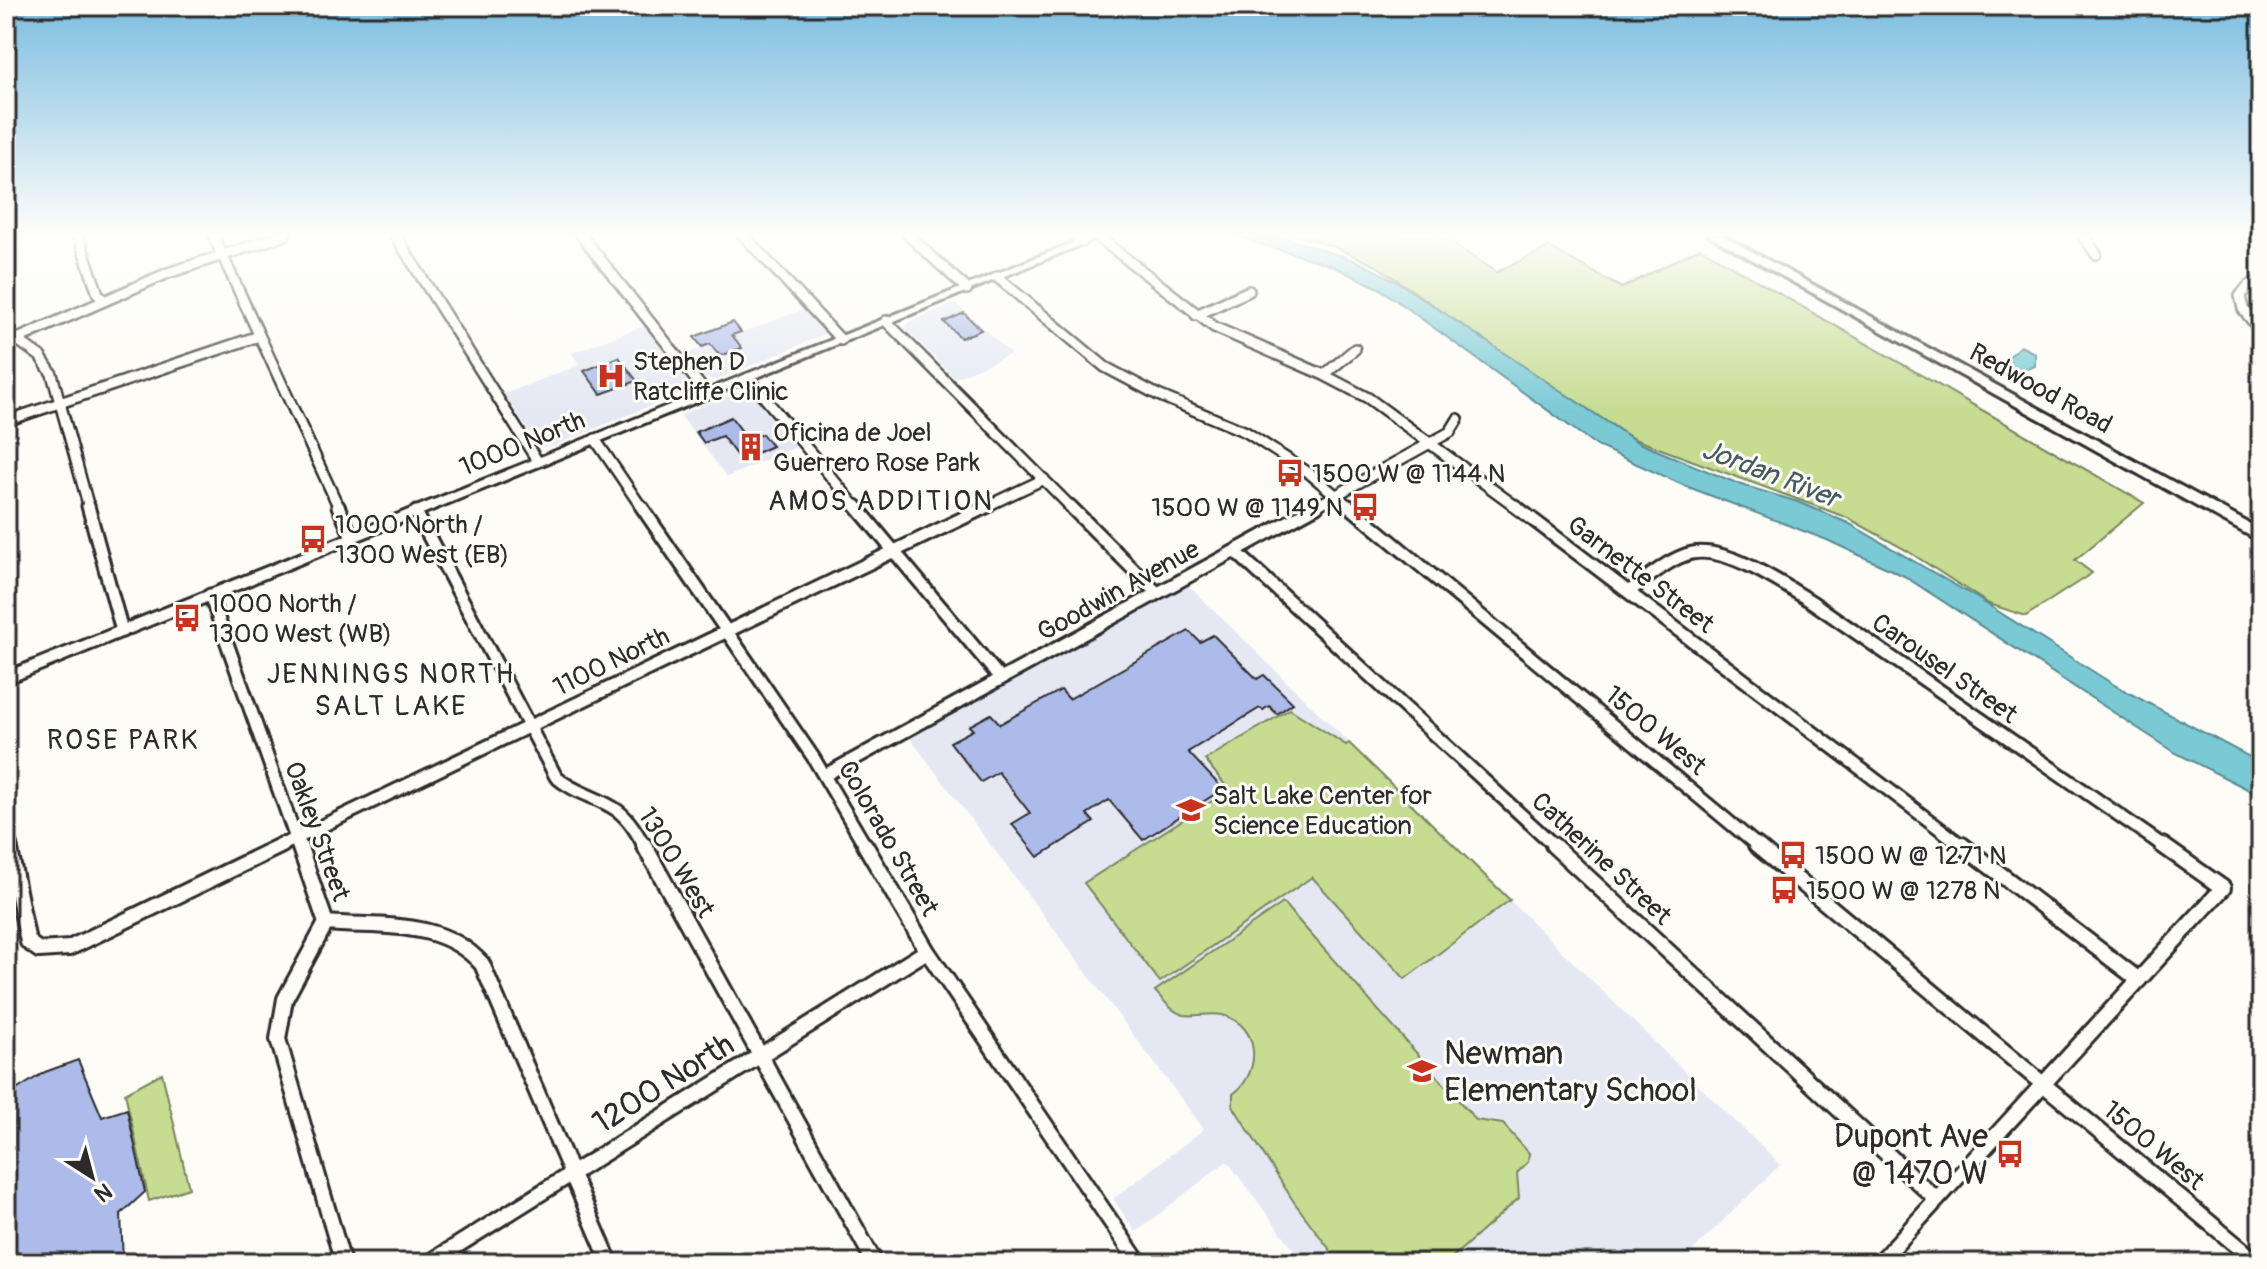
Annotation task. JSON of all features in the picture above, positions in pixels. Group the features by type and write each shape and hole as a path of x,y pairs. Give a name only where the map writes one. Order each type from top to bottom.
{"main road":[{"name":"Redwood Road","path":"1821,294 2261,537"}],"street":[{"path":"98,294 104,301"},
{"path":"11,341 119,294"},
{"path":"240,294 352,537"},
{"path":"432,294 538,462"},
{"path":"628,294 707,394"},
{"path":"798,294 841,340"},
{"name":"1000 North","path":"6,678 954,294"},
{"name":"1500 West","path":"1017,294 1105,367 1158,395 1257,438 1337,495 2258,1263"},
{"name":"Garnette Street","path":"1170,294 1225,333 1324,375 1368,398 1432,443 2139,980"},
{"path":"1196,315 1242,294"},
{"path":"2241,294 2243,309 2257,327"},
{"path":"886,321 1157,593"},
{"path":"6,332 11,341 45,362 122,631"},
{"path":"6,421 259,336"},
{"path":"1324,375 1355,349"},
{"path":"748,378 1001,679"},
{"name":"Goodwin Avenue","path":"825,775 1432,443 1450,432 1458,419"},
{"name":"Colorado Street","path":"595,439 825,775 927,951 1139,1263"},
{"name":"1100 North","path":"6,828 28,942 39,950 69,948 1044,479"},
{"name":"1300 West","path":"416,512 559,781 618,811 636,831 875,1263"},
{"name":"Catherine Street","path":"1235,551 1937,1200"},
{"name":"Carousel Street","path":"1628,592 1681,558 1702,552 1723,557 1784,585 2223,888 2139,980"},
{"name":"Oakley Street","path":"210,595 326,923 285,999 278,1039 343,1263"},
{"path":"326,923 433,931 454,937 471,948 482,964 610,1263"},
{"name":"1200 North","path":"429,1263 927,951"},
{"path":"1879,1263 2139,980"}],"shaded area":[{"path":"956,303 1011,354 955,378 905,328 909,322"},
{"path":"804,309 823,330 823,335 717,380 705,378 686,354"},
{"path":"644,326 688,383 688,390 553,446 539,447 504,394 579,365 572,353"},
{"path":"736,392 752,394 796,447 727,477 680,415"},
{"path":"1188,585 1780,1165 1680,1263 1304,1263 1227,1161 1136,1232 1113,1199 1204,1129 910,738"}],"green space":[{"path":"1418,294 1780,294 2144,503 2075,560 2092,573 2026,616 1989,604 1906,550 1848,518 1634,439 1557,391"},
{"path":"1290,709 1346,745 1349,743 1510,900 1405,979 1312,877 1160,982 1084,883 1226,792 1226,786 1205,760"},
{"path":"1283,903 1476,1120 1503,1124 1529,1153 1528,1162 1517,1173 1519,1198 1446,1263 1340,1263 1294,1202 1233,1106 1233,1094 1249,1075 1252,1063 1253,1051 1245,1029 1235,1020 1222,1015 1180,1013 1155,991"},
{"path":"162,1073 189,1188 149,1201 125,1093"}],"water":[{"path":"1388,294 1416,294 1639,443 1739,484 1798,502 1848,523 1977,598 2116,686 2261,763 2261,796 2176,753 1904,576 1827,540 1683,485 1597,446"},
{"path":"2020,346 2035,353 2035,366 2012,370 2001,368 1991,361 2005,361"}],"building":[{"path":"964,313 981,330 961,338 944,322"},
{"path":"733,322 741,332 732,335 742,348 720,356 710,344 702,347 694,337"},
{"name":"Stephen D Ratcliffe Clinic","path":"619,357 637,381 601,394 584,371"},
{"path":"731,417 748,439 762,434 772,446 740,460 722,436 704,443 696,432"},
{"name":"Salt Lake Center for Science Education","path":"1189,631 1200,642 1213,635 1257,679 1264,675 1293,703 1277,714 1269,706 1263,710 1260,708 1188,752 1223,789 1143,840 1109,800 1087,814 1094,822 1038,857 1012,824 1030,813 998,772 981,782 950,742 973,730 969,726 991,714 1000,724 1061,690 1069,699"},
{"path":"78,1060 102,1117 127,1109 145,1192 121,1214 123,1263 6,1263 6,1170 13,1165 13,1092 45,1072"}],"place":[{"name":"Stephen D Ratcliffe Clinic","path":"611,376"},
{"name":"Oficina de Joel Guerrero Rose Park","path":"751,447"},
{"name":"1500 W @ 1144 N","path":"1290,473"},
{"name":"1500 W @ 1149 N","path":"1365,507"},
{"name":"1000 North / 1300 West (EB)","path":"313,539"},
{"name":"1000 North / 1300 West (WB)","path":"187,618"},
{"name":"Salt Lake Center for Science Education","path":"1191,810"},
{"name":"1500 W @ 1271 N","path":"1793,855"},
{"name":"1500 W @ 1278 N","path":"1784,890"},
{"name":"Newman Elementary School","path":"1422,1071"},
{"name":"Dupont Ave @ 1470 W","path":"2010,1154"}],"district":[{"name":"AMOS ADDITION","path":"881,500"},
{"name":"JENNINGS NORTH SALT LAKE","path":"391,689"},
{"name":"ROSE PARK","path":"123,739"}],"water label":[{"name":"Jordan River","path":"1771,473"}]}
